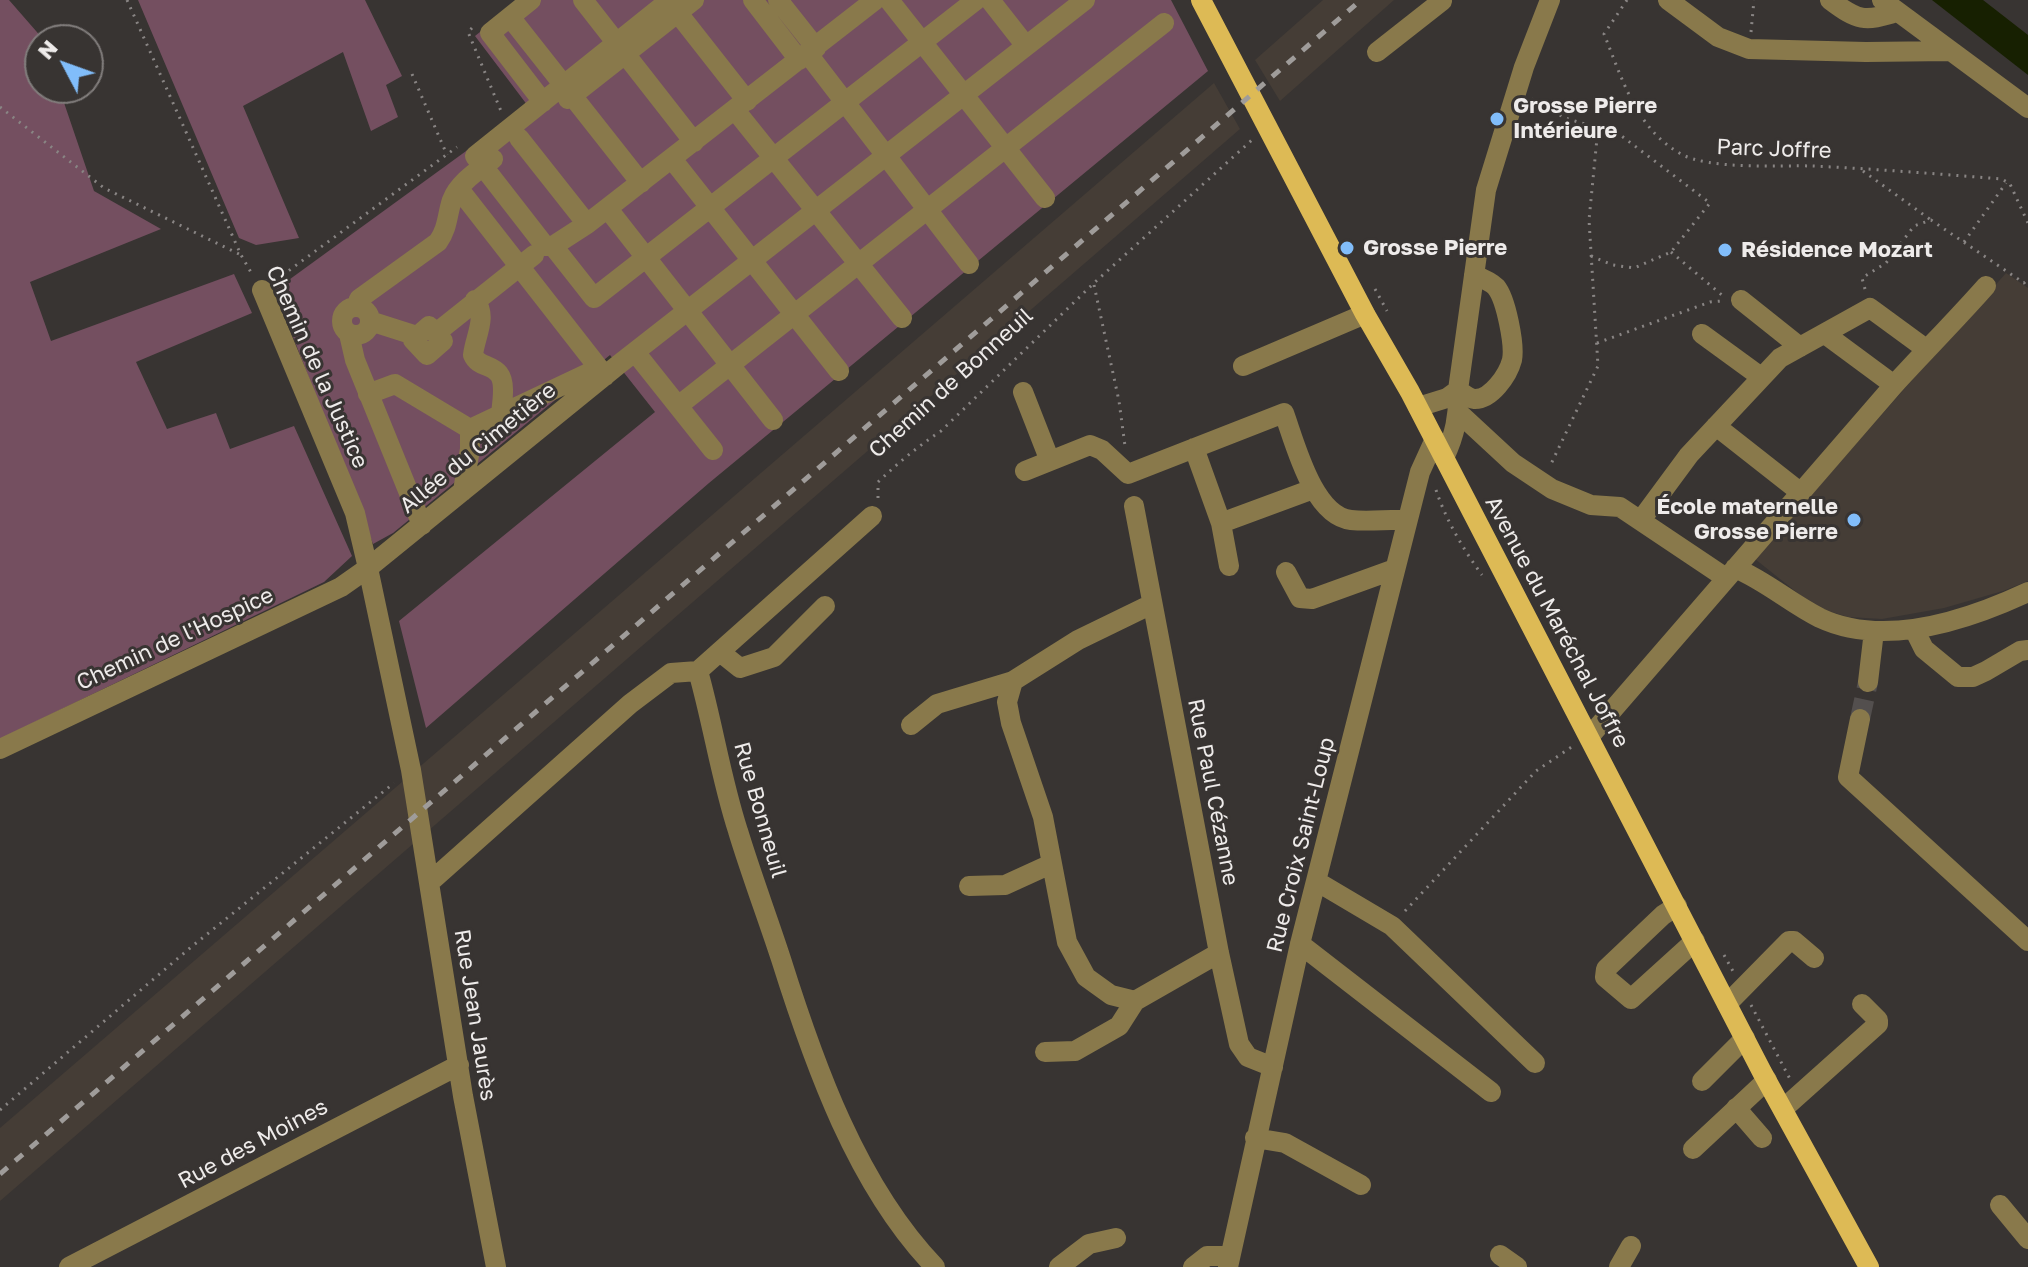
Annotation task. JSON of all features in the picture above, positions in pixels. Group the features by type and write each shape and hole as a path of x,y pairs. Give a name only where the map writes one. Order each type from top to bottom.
{"main road":[{"name":"Avenue du Maréchal Joffre","path":"1201,0 1365,314 1435,439 1582,740 1677,906 1869,1267"}],"street":[{"path":"531,0 490,33 543,102"},
{"path":"583,0 694,142"},
{"path":"753,0 778,5 808,54 969,264"},
{"path":"568,91 543,102 475,156 545,246 553,246 608,209 875,0"},
{"path":"889,0 1045,198"},
{"path":"553,246 594,298 976,0"},
{"path":"990,0 1026,46"},
{"path":"470,429 607,369 635,352 1085,0"},
{"path":"1444,458 1459,413 1458,390 1486,190 1516,91 1550,0"},
{"path":"1668,0 1718,37 1749,49 1950,51"},
{"path":"1830,0 1854,18 1871,20 1889,6 2028,108"},
{"path":"1377,52 1442,1"},
{"path":"363,314 359,299 438,242 446,232 453,196 459,189 568,91 676,3 774,158 902,318"},
{"path":"510,17 641,183"},
{"path":"678,406 1164,23"},
{"path":"519,138 587,224"},
{"path":"672,159 839,371"},
{"path":"459,189 527,261 607,369"},
{"path":"608,209 773,420"},
{"path":"422,525 355,360 349,334 342,326 343,315 346,310 363,314 426,335 527,261"},
{"path":"1458,390 1471,399 1484,398 1503,380 1512,359 1511,331 1499,290 1491,282 1474,275"},
{"path":"1582,740 1926,349 1944,334 1986,286"},
{"name":"Chemin de la Justice","path":"262,290 355,513 411,770"},
{"path":"475,300 482,315 473,355 478,363 499,374 501,414"},
{"path":"1741,300 1800,347"},
{"path":"1641,520 1689,455 1780,358 1870,308 1926,349"},
{"path":"1243,366 1365,314"},
{"path":"1702,334 1761,377"},
{"path":"1825,334 1894,385"},
{"path":"635,352 713,450"},
{"name":"Allée du Cimetière","path":"368,568 607,369"},
{"path":"368,394 395,384 470,429"},
{"path":"1418,407 1447,398 1458,390"},
{"path":"1023,392 1050,461"},
{"path":"1025,471 1090,445 1102,450 1128,474 1284,413 1313,489 1338,516 1350,520 1408,520"},
{"path":"1459,413 1513,463 1542,482 1591,505 1620,507 1731,573 1761,579 1804,610 1838,625 1887,633 1914,629 2007,602 2028,592"},
{"path":"1716,426 1800,492"},
{"path":"463,491 470,429"},
{"name":"Rue Croix Saint-Loup","path":"1229,1262 1300,944 1420,472 1435,439"},
{"path":"1194,448 1221,523 1229,566"},
{"path":"1221,523 1313,489"},
{"name":"Rue Paul Cézanne","path":"1134,506 1239,1044 1248,1057 1273,1067"},
{"path":"430,882 630,704 671,673 698,671 872,516"},
{"name":"Chemin de l'Hospice","path":"0,749 341,587 368,568"},
{"path":"1286,572 1300,598 1312,599 1395,569"},
{"path":"911,725 937,704 1013,681 1078,640 1152,604"},
{"path":"720,652 740,668 774,657 825,606"},
{"path":"1914,629 1924,649 1958,677 1973,677 2020,651 2028,650"},
{"path":"1868,682 1874,631"},
{"name":"Rue Bonneuil","path":"698,671 737,829 809,1049 848,1136 890,1211 914,1245 935,1267"},
{"path":"1013,681 1007,702 1011,723 1043,817 1067,942 1086,977 1111,995 1135,1001"},
{"path":"1860,719 1848,777 2028,941"},
{"name":"Rue Jean Jaurès","path":"411,770 459,1065 496,1267"},
{"path":"969,886 1005,885 1051,864"},
{"path":"1316,881 1392,926 1535,1063"},
{"path":"1677,906 1663,915 1606,969 1605,977 1631,999 1695,941"},
{"path":"1727,1004 1789,941 1794,941 1814,958"},
{"path":"1300,944 1491,1092"},
{"path":"1045,1052 1075,1051 1119,1026 1135,1001 1219,953"},
{"path":"1783,1109 1878,1024 1878,1020 1862,1004"},
{"path":"1702,1081 1745,1038"},
{"name":"Rue des Moines","path":"69,1267 459,1065"},
{"path":"1693,1149 1767,1080"},
{"path":"1736,1108 1762,1138"},
{"path":"1255,1138 1285,1143 1361,1185"},
{"path":"2000,1205 2028,1239"},
{"path":"1059,1267 1089,1244 1116,1238"},
{"path":"1619,1267 1631,1246"},
{"path":"1193,1267 1207,1256 1229,1262"}],"path":[{"name":"Chemin de la Justice","path":"127,0 241,255 262,290"},
{"name":"Parc Joffre","path":"1627,0 1604,34 1636,110 1650,128 1679,153 1699,162 1860,169 2002,179 2007,182"},
{"path":"1749,49 1754,0"},
{"path":"476,25 468,32 502,115"},
{"path":"412,74 447,155"},
{"path":"1516,91 1565,118 1619,134 1710,203 1671,252 1634,268 1613,265 1590,256"},
{"path":"0,107 104,188 241,255"},
{"path":"1542,482 1598,366 1589,220 1598,128"},
{"name":"Chemin de Bonneuil","path":"872,516 878,499 878,482 920,443 941,431 1094,283 1253,139"},
{"path":"262,290 458,147"},
{"path":"1860,169 2024,283 2028,279"},
{"path":"1964,242 2007,182 2028,223"},
{"path":"1870,308 1862,278 1886,263 1914,226 1931,220"},
{"path":"1597,343 1710,302 1729,301 1671,252"},
{"path":"1094,283 1119,401 1128,474"},
{"path":"1392,926 1536,771 1582,740"},
{"path":"0,1110 190,948 411,770"}],"shaded area":[{"path":"0,0 9,0 30,24 24,24 24,104 64,104 94,191 161,229 30,282 51,341 234,274 252,313 136,362 167,429 216,413 230,449 294,426 352,556 324,582 0,739"},
{"path":"138,0 365,0 402,76 386,85 398,117 371,131 343,52 243,106 299,238 256,245 239,238"},
{"path":"520,0 1171,0 1208,71 709,483 426,728 399,621 655,412 610,355 393,533 373,544 275,290 528,106 475,36"},
{"path":"1323,0 1394,0 1280,101 1255,60"},
{"path":"1932,0 1983,0 2028,35 2028,75"},
{"path":"1214,83 1240,129 0,1201 0,1128"},
{"path":"2006,273 2028,288 2028,581 1944,608 1882,619 1848,617 1815,607 1755,559"}],"tunnel":[{"path":"1860,719 1868,682"}],"railway":[{"path":"0,1174 1361,0"}],"place":[{"name":"Grosse Pierre Intérieure","path":"1497,119"},
{"name":"Grosse Pierre","path":"1347,248"},
{"name":"Résidence Mozart","path":"1725,250"},
{"name":"École maternelle Grosse Pierre","path":"1854,520"}]}
